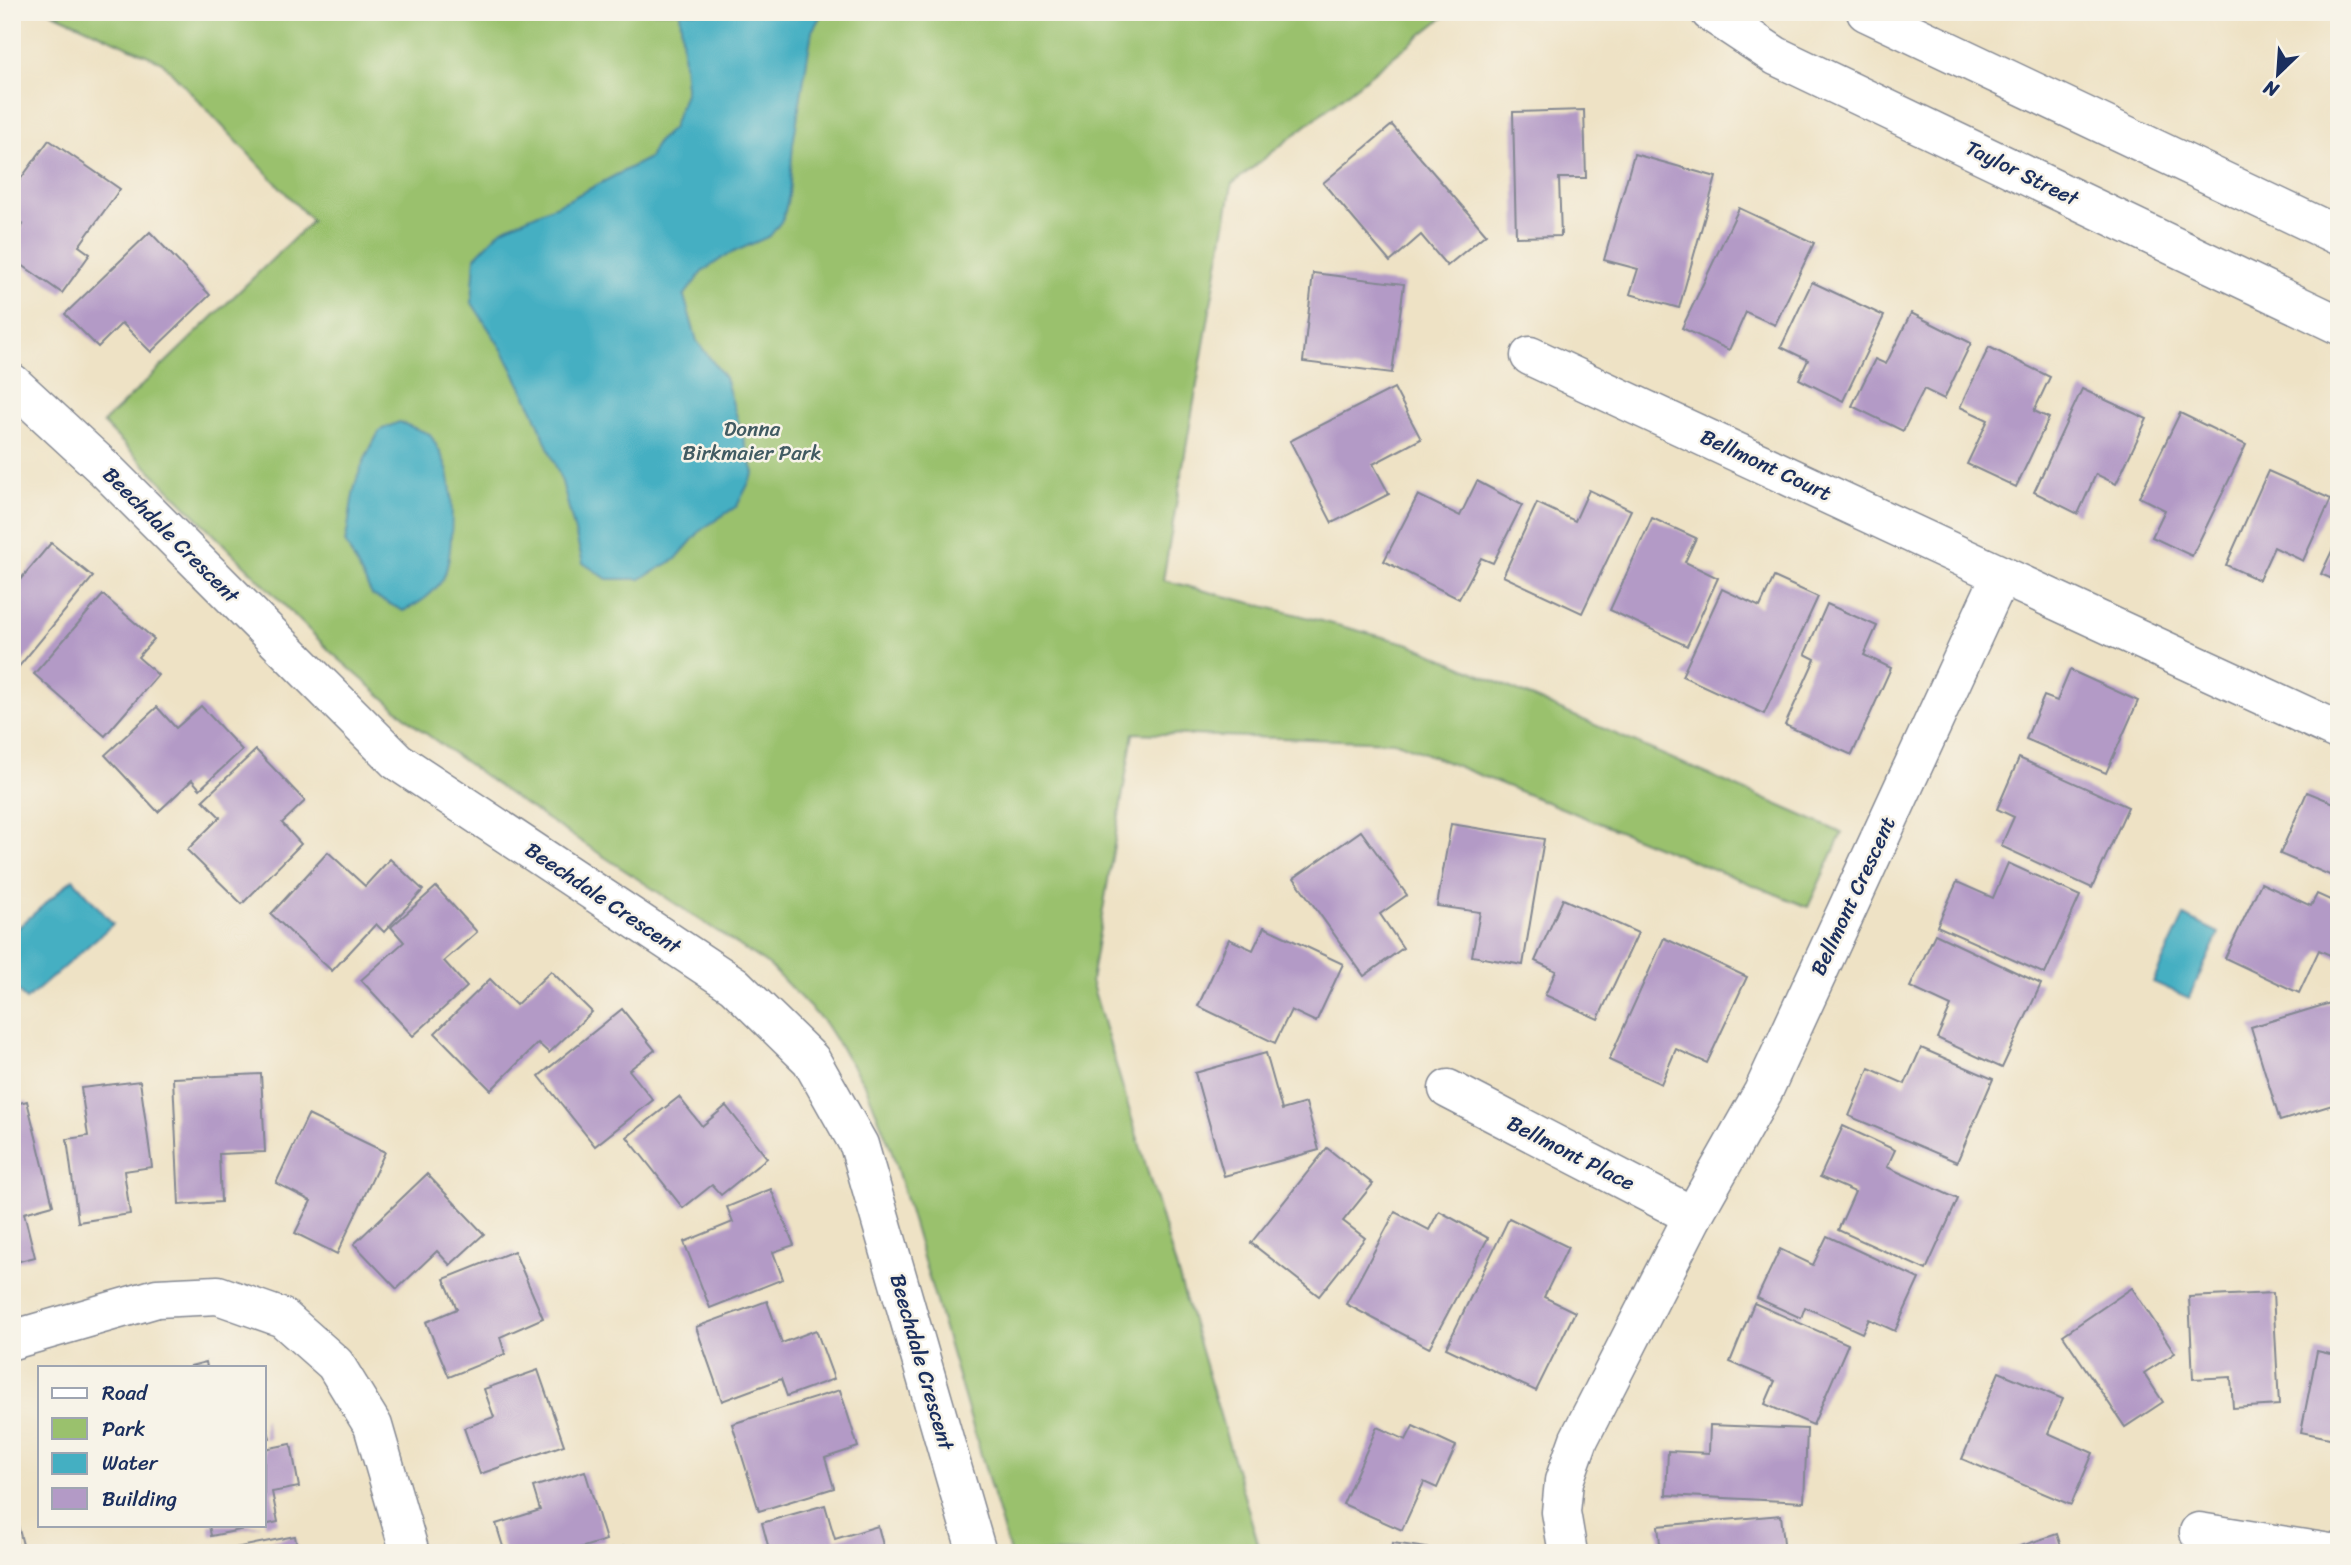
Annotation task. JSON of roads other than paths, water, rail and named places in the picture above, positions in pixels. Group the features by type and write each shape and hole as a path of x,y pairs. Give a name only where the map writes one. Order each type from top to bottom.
{"street":[{"name":"Taylor Street","path":"1710,12 1776,56 2339,325"},
{"path":"1866,12 2339,236"},
{"name":"Bellmont Court","path":"1530,356 2001,575"},
{"name":"Beechdale Crescent","path":"12,383 115,479 397,761 734,985 811,1060 859,1145 977,1553"},
{"path":"2001,575 2339,731"},
{"name":"Bellmont Crescent","path":"1568,1553 1561,1512 1564,1481 1579,1439 1693,1216 1763,1092 2001,575"},
{"name":"Bellmont Place","path":"1448,1089 1693,1216"},
{"path":"12,1340 157,1298 218,1295 283,1318 335,1364 373,1426 410,1553"},
{"path":"2199,1532 2330,1553"}],"water":[{"path":"680,12 823,12 812,31 793,144 789,195 783,219 770,236 727,255 702,272 684,296 697,341 725,378 754,473 737,506 701,530 676,559 640,579 607,579 583,563 562,482 533,410 503,351 472,303 475,257 502,229 568,200 649,158 657,142 672,129 686,90"},
{"path":"399,422 430,434 447,469 452,509 448,559 441,582 424,599 403,611 372,595 345,542 353,493 362,465 380,430"},
{"path":"73,879 113,924 26,1000 12,984 12,933"},
{"path":"2184,916 2219,933 2189,998 2153,982"}],"park label":[{"name":"Donna Birkmaier Park","path":"752,441"}]}
